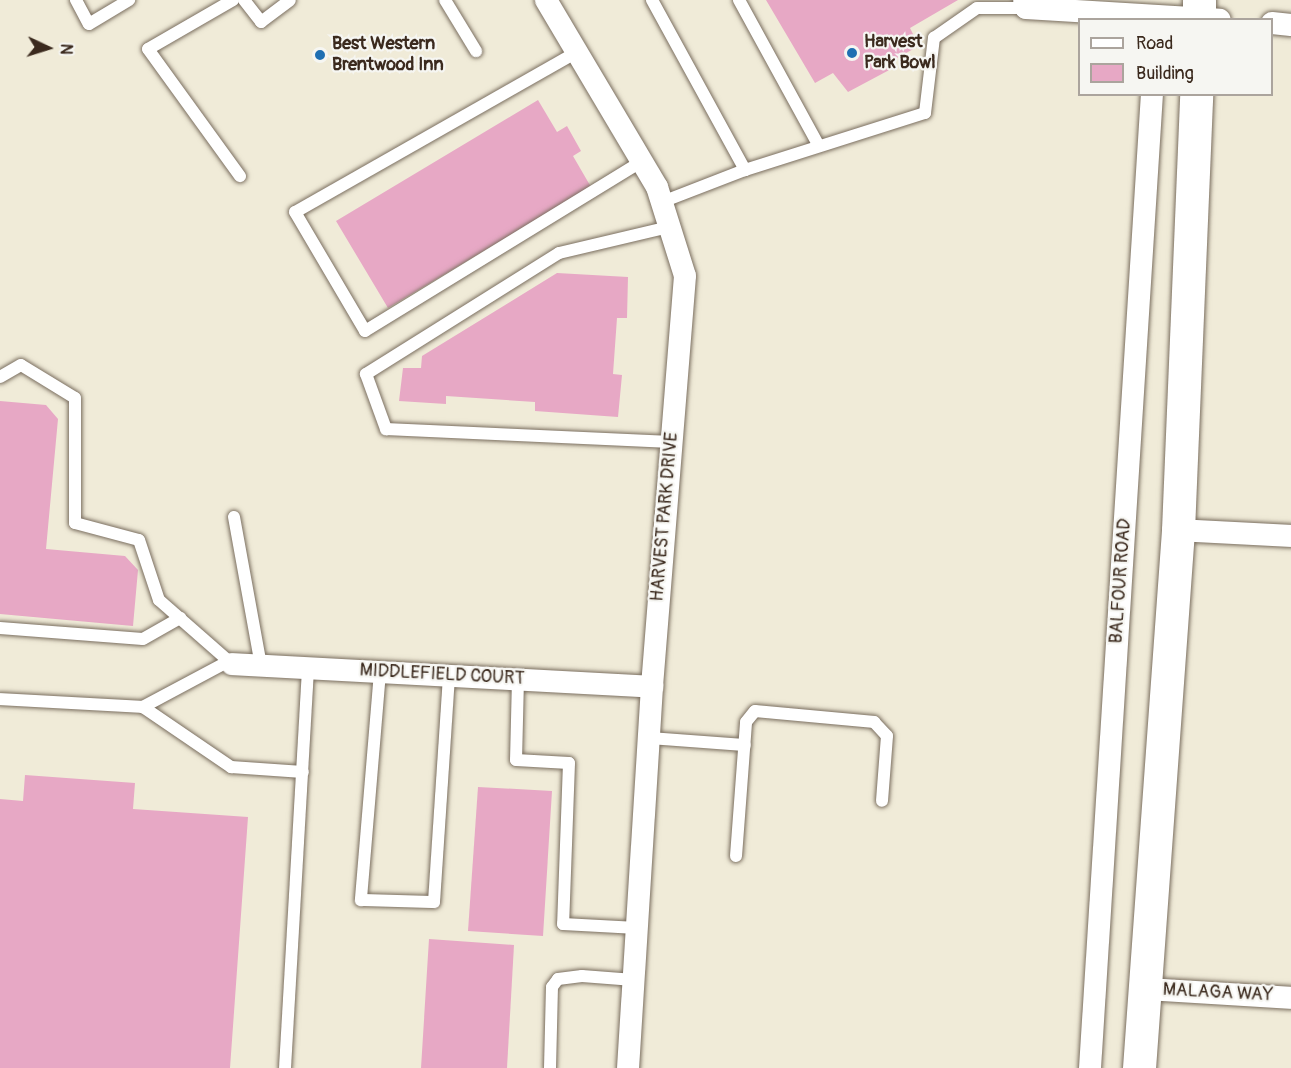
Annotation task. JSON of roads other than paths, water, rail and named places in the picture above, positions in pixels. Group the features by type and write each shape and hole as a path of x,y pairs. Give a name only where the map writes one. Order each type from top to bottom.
{"street":[{"name":"HARVEST PARK DRIVE","path":"546,0 642,161 662,202 685,276 652,687 628,1068"},
{"path":"1025,4 1204,14"},
{"path":"1273,23 1291,25"},
{"name":"BALFOUR ROAD","path":"1090,1068 1152,96"},
{"path":"1139,1068 1178,530 1196,96"},
{"path":"1178,530 1291,536"},
{"name":"MIDDLEFIELD COURT","path":"230,663 652,687"},
{"name":"MALAGA WAY","path":"1145,989 1291,998"}],"lane":[{"path":"76,0 89,24 129,0"},
{"path":"233,0 148,49 240,176"},
{"path":"244,0 261,22 290,0"},
{"path":"445,0 476,51"},
{"path":"652,0 745,170"},
{"path":"739,0 819,146"},
{"path":"662,202 745,170 925,112 934,38 977,8 1025,4"},
{"path":"577,52 295,212 364,331 642,161"},
{"path":"669,226 558,253 366,374 386,429 671,442"},
{"path":"0,378 21,365 75,398 75,523 139,540 159,600 230,663 143,707 0,699"},
{"path":"234,517 261,665"},
{"path":"0,628 143,639 180,618"},
{"path":"285,1068 308,668"},
{"path":"380,672 361,900 434,902 449,675"},
{"path":"518,679 516,760 569,763 562,924 637,928"},
{"path":"143,707 231,767 303,772"},
{"path":"736,855 746,722 755,711 874,722 887,736 882,801"},
{"path":"649,738 745,745"},
{"path":"550,1068 552,987 558,979 582,976 634,980"}],"place":[{"name":"Harvest Park Bowl","path":"852,53"},
{"name":"Best Western Brentwood Inn","path":"320,55"}]}
